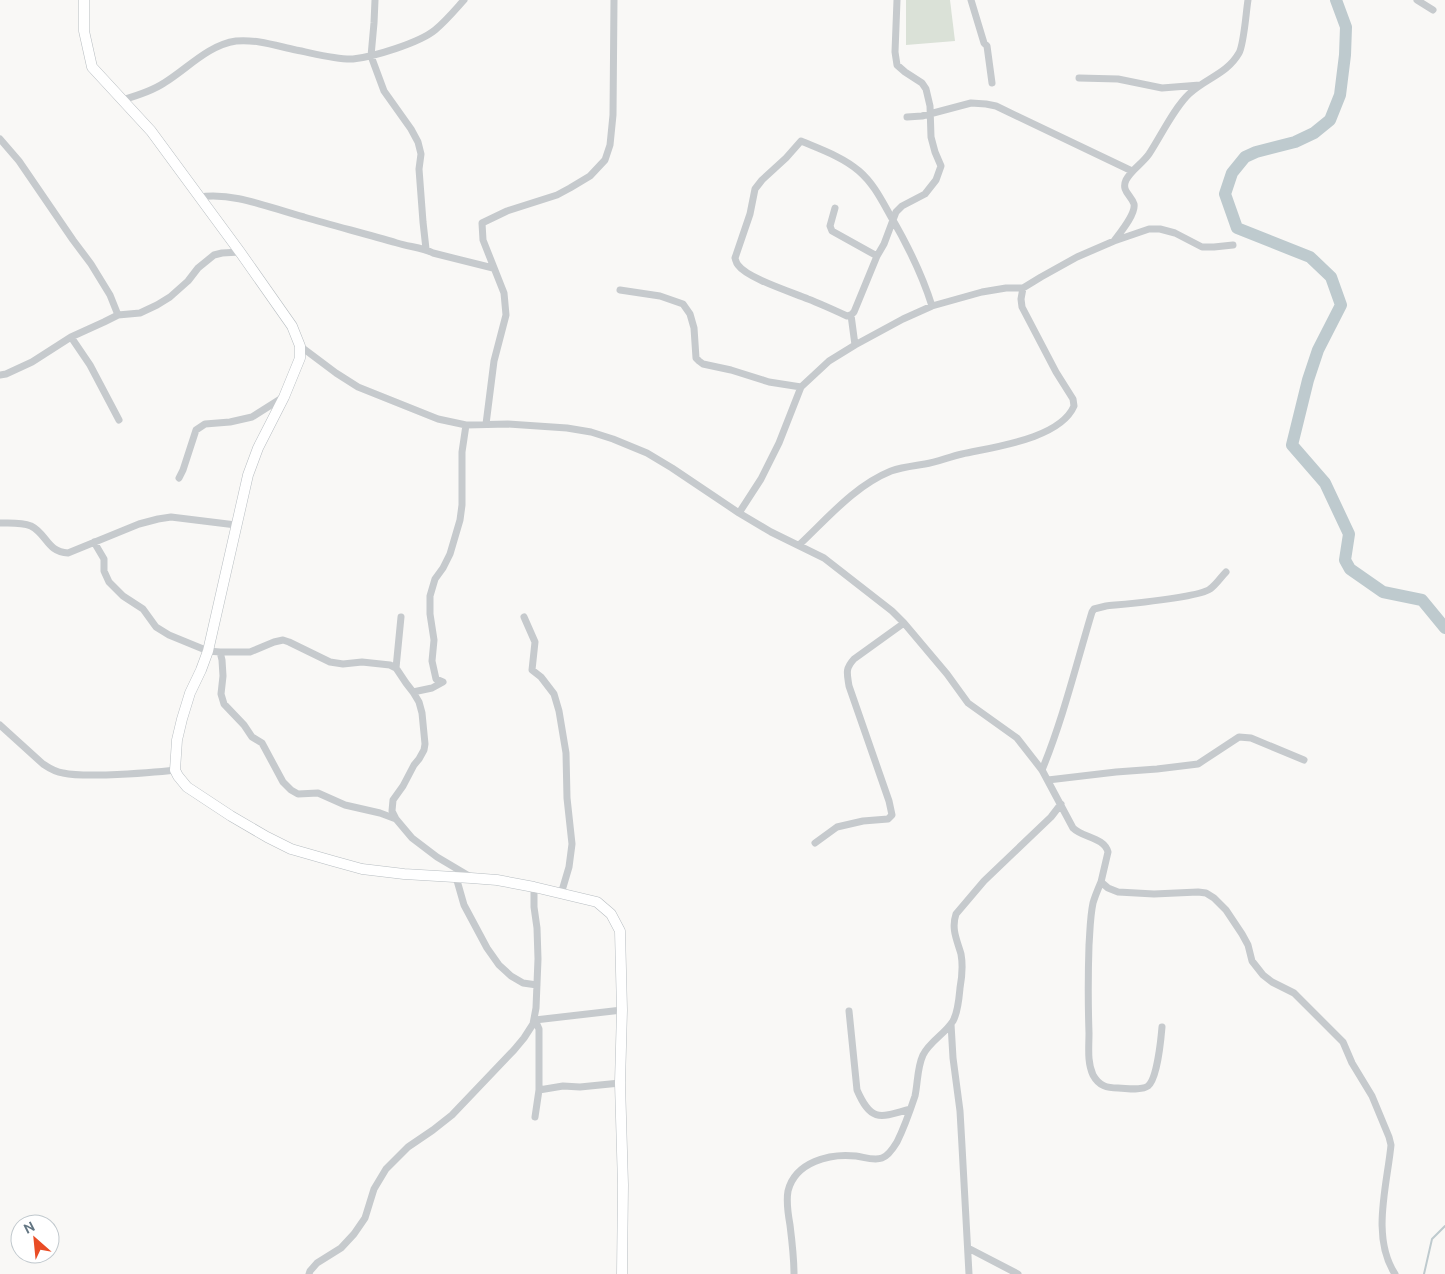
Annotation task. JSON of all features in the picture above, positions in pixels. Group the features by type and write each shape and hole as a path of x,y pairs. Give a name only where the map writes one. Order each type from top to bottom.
{"street":[{"path":"84,0 84,31 92,67 151,131 292,326 300,346 300,358 284,397 258,448 248,475 208,651 190,693 176,740 175,770 187,787 266,837 291,849 362,869 404,874 497,880 534,887 597,902 611,914 620,931 622,1010 620,1083 623,1185 622,1274"},
{"path":"375,0 371,56 384,91 418,142 421,154 419,169 422,222 426,249"},
{"path":"122,100 162,85 206,53 236,41 258,42 352,59 371,56 421,39 445,21 464,0"},
{"path":"486,424 494,361 506,315 504,293 483,240 482,223 508,211 557,195 570,188 598,169 609,152 613,115 614,0"},
{"path":"855,345 851,315 884,244 892,219 902,206 925,194 936,180 941,166 931,137 929,98 922,83 897,65 895,52 897,0"},
{"path":"971,0 984,43 987,46 992,83"},
{"path":"1114,241 1133,210 1134,205 1124,185 1132,172 1148,155 1162,130 1185,98 1193,90 1224,70 1234,61 1240,50 1248,0"},
{"path":"1417,0 1433,10"},
{"path":"1079,78 1118,79 1162,88 1203,84"},
{"path":"906,117 930,114 971,103 996,106 1132,172"},
{"path":"0,139 19,161 73,240 92,264 110,295 118,315"},
{"path":"851,315 847,316 769,284 743,270 738,266 735,258 750,214 755,189 801,141 845,161 860,171 873,186 898,229 925,286 932,306"},
{"path":"199,197 222,195 245,199 407,247 426,249 433,253 493,268"},
{"path":"835,208 830,226 832,231 877,256"},
{"path":"738,512 761,479 801,386 829,361 855,345 932,306 982,292 1006,288 1023,288 1077,257 1114,241 1149,229 1160,229 1175,233 1202,247 1233,245"},
{"path":"0,375 32,362 71,337 118,315 140,313 158,305 188,281 198,268 214,255 240,252"},
{"path":"799,545 844,502 859,490 890,472 904,467 926,464 1019,442 1053,427 1069,415 1074,406 1073,399 1056,372 1022,308 1023,288"},
{"path":"620,290 660,296 683,304 690,314 694,328 696,358 703,364 731,370 769,382 801,386"},
{"path":"71,337 90,365 119,420"},
{"path":"300,346 336,374 358,388 438,419 466,425 486,424 567,428 591,432 647,453 771,532 824,558 892,611 947,674 964,699 1017,738 1042,770 1071,825 1077,832 1104,843 1107,847 1108,852 1101,882 1093,904 1089,959 1089,1049 1090,1065 1096,1080 1108,1088 1144,1088 1149,1086 1154,1077 1162,1027"},
{"path":"179,478 196,430 200,426 252,417 284,397"},
{"path":"414,692 432,688 443,682 436,679 432,661 434,640 430,614 430,596 434,579 447,562 460,520 462,506 462,452 466,425"},
{"path":"0,523 20,523 31,526 39,532 54,550 68,553 139,524 170,517 236,525"},
{"path":"94,542 104,559 106,579 123,596 143,609 156,627 163,632 208,651 250,652 283,640 330,662 343,664 362,662 396,668 419,702 425,744 419,759 393,800 392,811 396,819 412,838 424,848 471,878"},
{"path":"1042,770 1066,706 1094,609 1202,593 1210,590 1226,572"},
{"path":"524,617 535,642 532,670 541,677 554,694 559,711 566,753 567,798 572,844 570,867 561,894"},
{"path":"396,668 401,618"},
{"path":"815,843 837,827 863,821 888,819 892,815 889,801 849,686 847,673 848,666 854,659 904,623"},
{"path":"220,652 223,676 221,694 224,704 244,725 252,737 262,743 286,785 298,794 318,793 345,805 380,813 396,819"},
{"path":"0,724 43,764 50,769 64,774 136,774 175,770"},
{"path":"1048,780 1198,764 1239,737 1251,738 1304,760"},
{"path":"794,1274 787,1207 790,1185 796,1174 815,1162 831,1156 855,1156 870,1159 882,1158 890,1152 915,1095 918,1071 924,1054 952,1024 957,1011 962,970 961,955 953,930 956,914 984,881 1051,817 1061,804"},
{"path":"456,877 464,905 487,948 499,965 517,980 523,983 538,985"},
{"path":"1101,882 1108,888 1118,892 1154,894 1198,892 1206,893 1214,898 1226,910 1242,934 1248,945 1252,960 1263,975 1272,982 1294,993 1343,1042 1352,1063 1372,1096 1389,1137 1390,1149 1382,1217 1383,1246 1389,1264 1395,1274"},
{"path":"309,1274 317,1263 341,1248 354,1234 365,1218 374,1189 386,1169 408,1147 452,1115 524,1038 535,1020 538,985 534,887"},
{"path":"535,1020 622,1010"},
{"path":"849,1011 857,1090 861,1101 873,1114 881,1116 910,1109"},
{"path":"535,1020 539,1029 539,1090 535,1117"},
{"path":"952,1024 953,1058 962,1146 969,1274"},
{"path":"539,1090 563,1086 620,1083"},
{"path":"968,1248 1018,1274"}],"shaded area":[{"path":"906,0 950,0 955,41 906,45"}],"waterway":[{"path":"1336,0 1346,27 1345,55 1340,95 1330,120 1314,133 1295,142 1256,152 1245,157 1232,173 1225,194 1237,228 1310,257 1331,277 1341,305 1318,350 1308,380 1292,445 1325,483 1349,534 1345,560 1350,569 1383,592 1422,600 1445,628"},
{"path":"1424,1274 1432,1239 1445,1226"}]}
